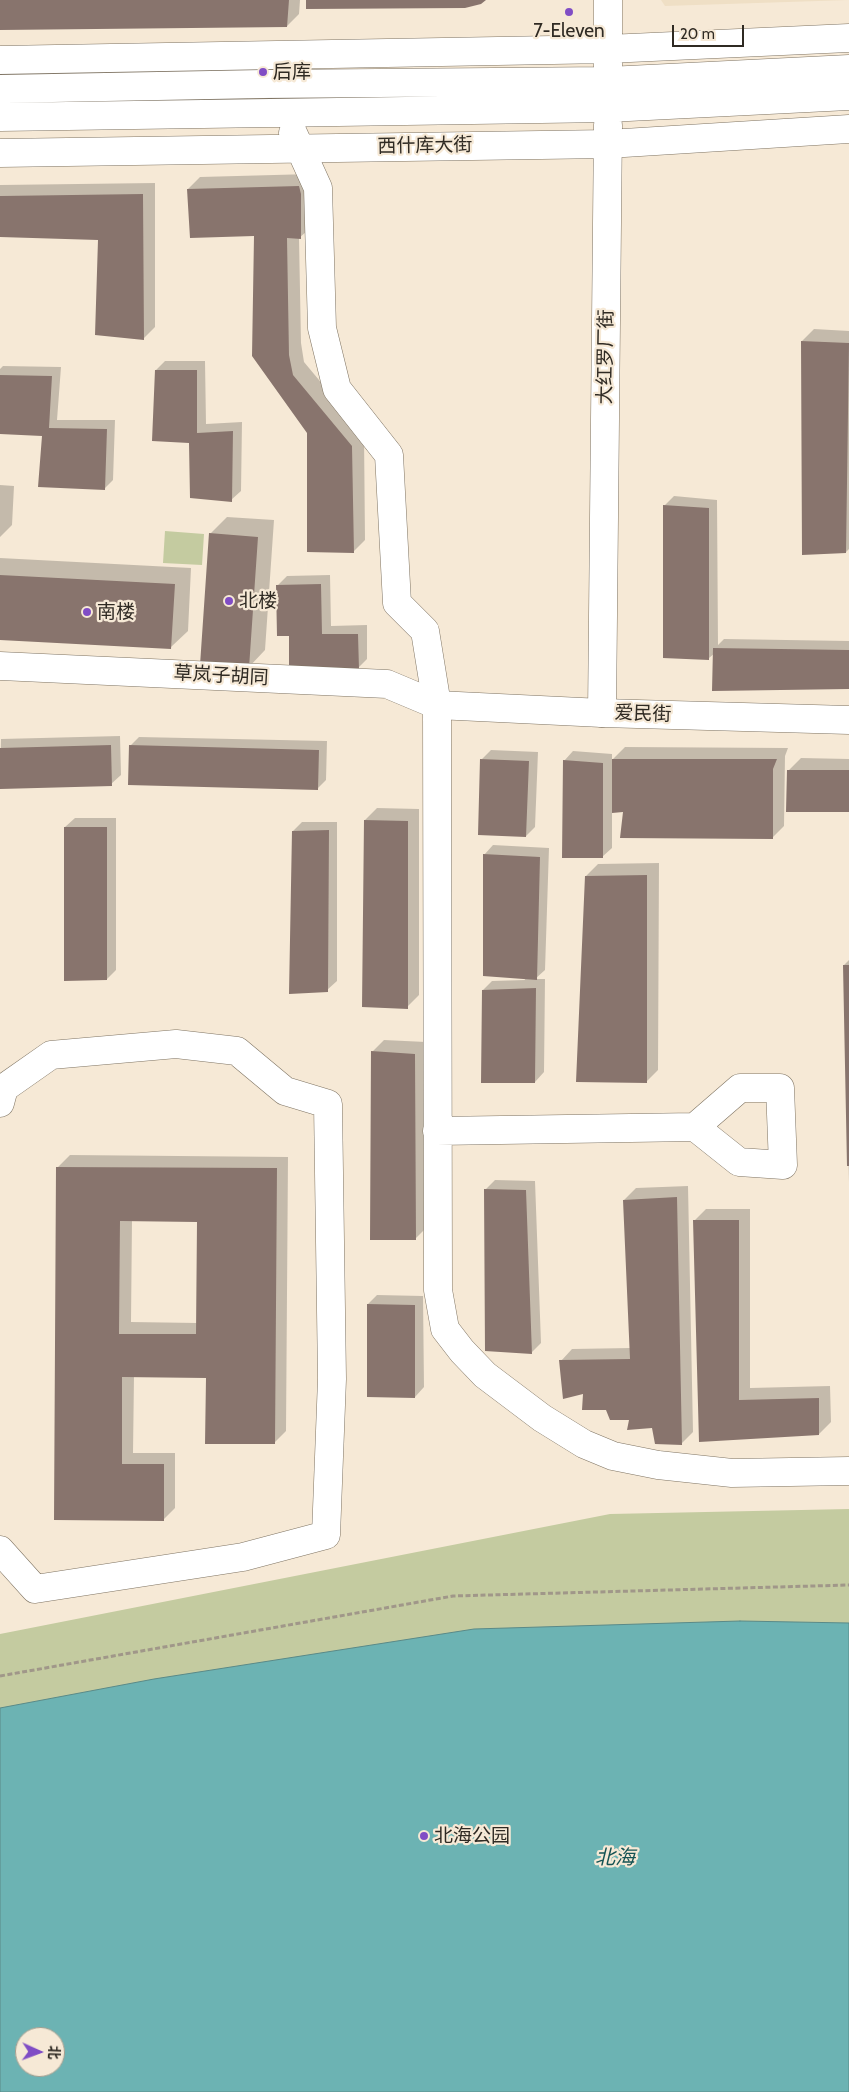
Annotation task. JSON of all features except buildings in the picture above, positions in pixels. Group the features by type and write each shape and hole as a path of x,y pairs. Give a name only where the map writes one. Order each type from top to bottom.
{"street":[{"name":"大红罗厂街","path":"602,713 608,0"},
{"path":"0,60 608,49 849,38"},
{"path":"0,89 253,84 608,81 849,69"},
{"name":"西什库大街","path":"0,117 608,108 849,96"},
{"path":"285,113 318,188 322,328 337,389 389,455 397,603 425,631 437,705 438,1290 445,1330 462,1352 485,1375 584,1444 613,1456 658,1465 732,1473 849,1470"},
{"name":"西什库大街","path":"0,153 608,144 849,129"},
{"name":"草岚子胡同","path":"0,666 387,684 437,705"},
{"name":"爱民街","path":"437,705 602,713 849,720"},
{"path":"0,1102 4,1088 51,1054 176,1044 237,1051 285,1091 328,1104 332,1379 326,1535 242,1557 35,1589 0,1550"},
{"path":"437,1131 695,1127"}],"path":[{"path":"0,1676 454,1596 849,1585"}],"shaded area":[{"path":"661,0 849,0 665,6"}],"green space":[{"path":"165,531 204,534 202,565 163,563"},
{"name":"北海","path":"849,1509 849,2092 0,2092 0,1634 610,1514"}],"water":[{"name":"北海","path":"740,1621 849,1623 849,2092 0,2092 0,1708 154,1679 474,1629"}],"place":[{"name":"7-Eleven","path":"569,12"},
{"name":"后库","path":"263,72"},
{"name":"北楼","path":"229,601"},
{"name":"南楼","path":"87,612"},
{"name":"北海公园","path":"424,1836"}]}
